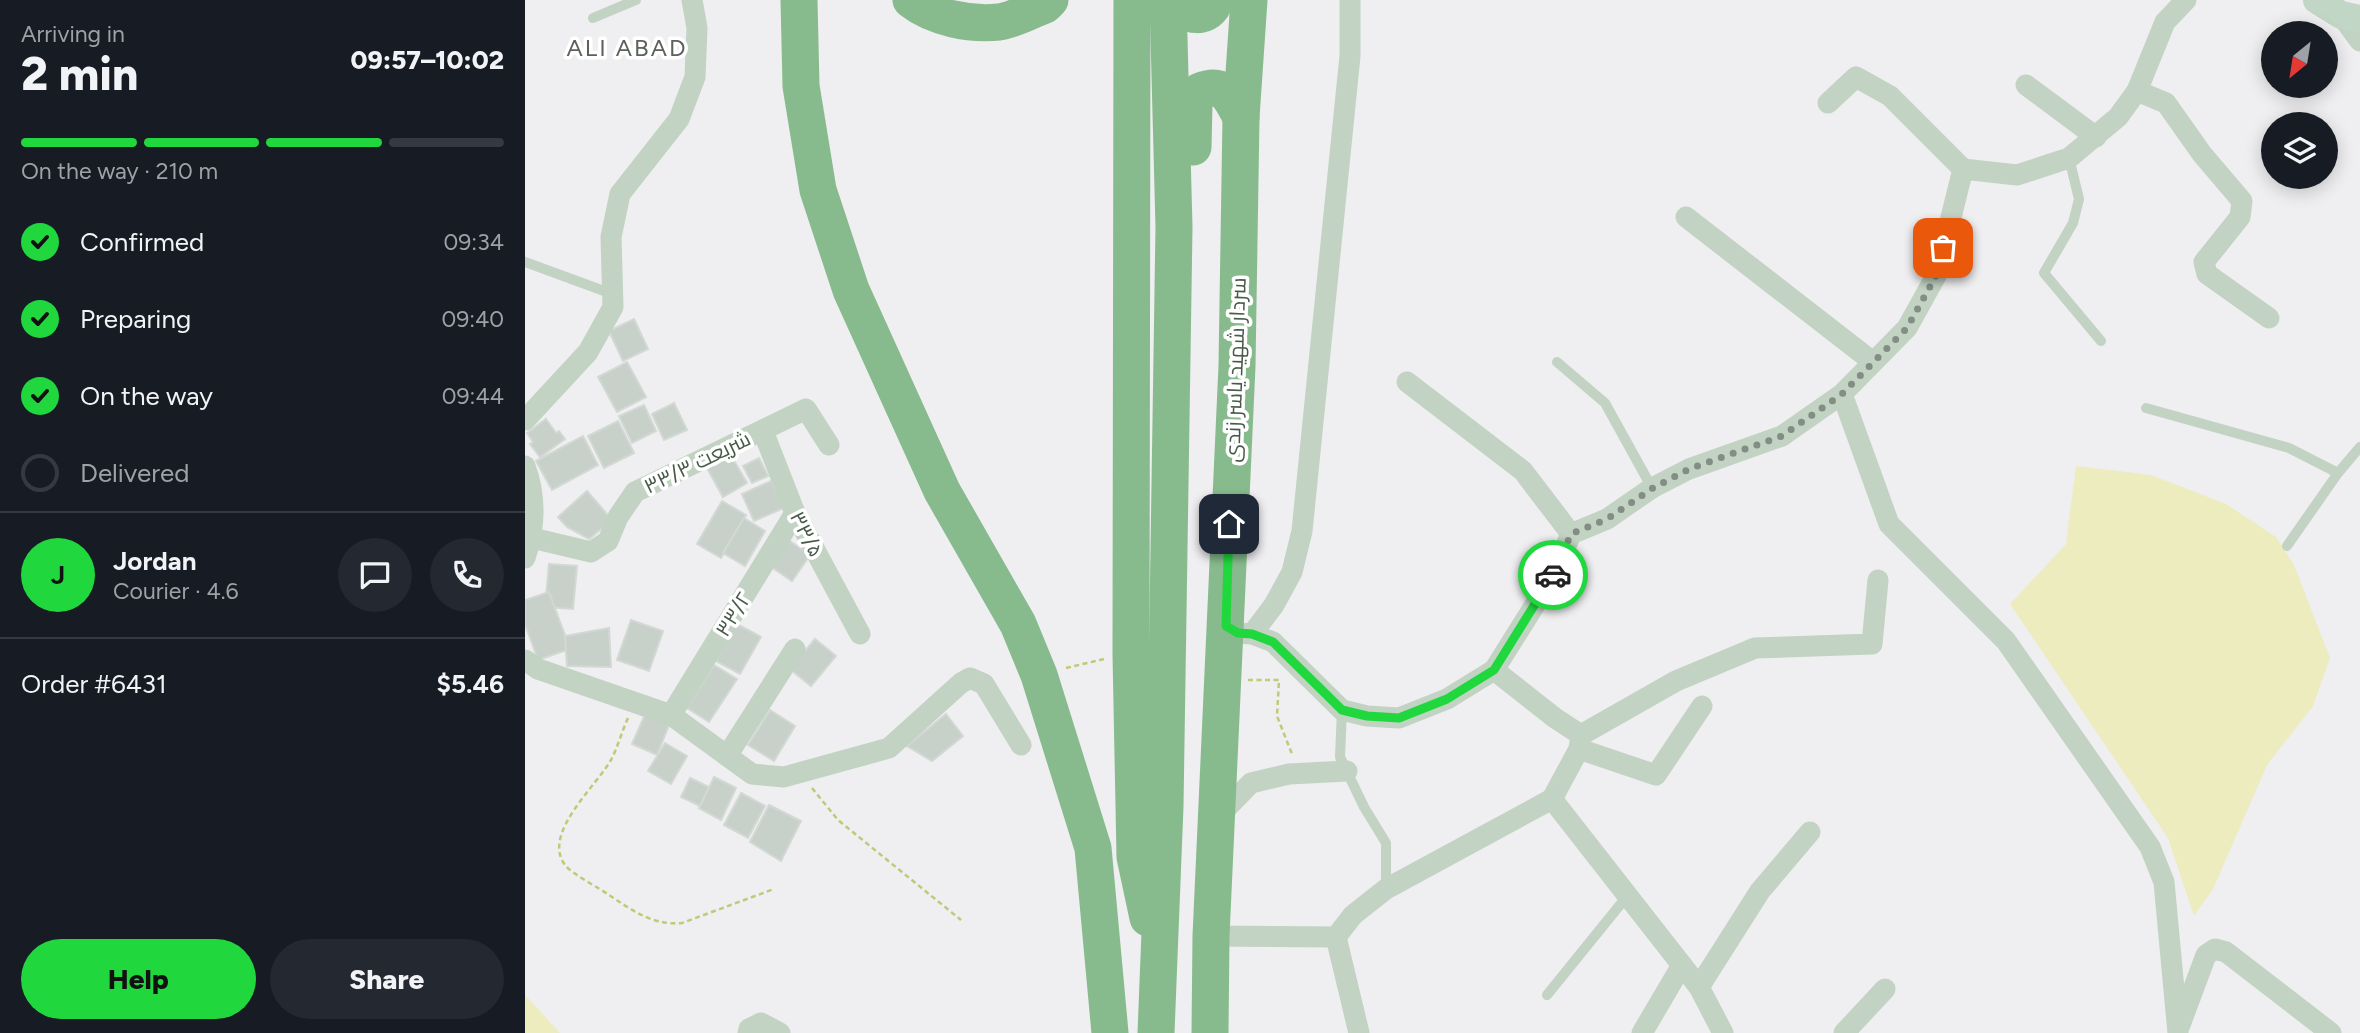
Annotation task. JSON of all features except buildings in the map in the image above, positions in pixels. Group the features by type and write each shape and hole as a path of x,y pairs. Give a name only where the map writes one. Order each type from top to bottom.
{"highway":[{"path":"799,0 801,86 818,190 851,290 942,491 1018,624 1039,675 1093,848 1109,1033"},
{"path":"911,0 920,8 959,21 1001,22 1045,5 1050,0"},
{"path":"1132,0 1131,654 1135,857 1160,969"},
{"path":"1156,1033 1165,806 1174,227 1168,0"},
{"path":"1177,0 1179,6 1194,15 1204,14 1211,9 1215,0"},
{"name":"سردار شهید یاسر زندی","path":"1210,1033 1211,936 1217,818 1239,630 1237,366 1241,117 1249,0"},
{"path":"1174,227 1192,203 1194,103 1200,91 1211,86 1219,87 1230,98 1241,117"}],"street":[{"path":"525,420 588,352 613,307 615,295 611,237 620,194 679,120 695,77 697,28 692,0"},
{"path":"1239,630 1274,605 1292,572 1302,531 1350,56 1350,0"},
{"path":"1828,103 1856,77 1890,96 1963,169 2017,176 2069,158 2118,117 2137,91 2165,22 2186,0"},
{"path":"2317,0 2351,17 2360,41"},
{"path":"2026,85 2096,137"},
{"path":"2137,91 2166,103 2202,154 2242,201 2240,217 2204,262 2207,274 2269,318"},
{"path":"1239,630 1273,642 1342,710 1367,716 1399,718 1447,699 1494,670 1553,576 1571,534 1607,519 1653,488 1689,469 1782,436 1842,394 1907,328 1937,274 1963,169"},
{"path":"1686,217 1873,362"},
{"path":"1407,382 1523,471 1571,534"},
{"path":"1842,394 1889,524 2006,641 2150,847 2164,882 2178,1032"},
{"name":"شریعت ۳۳/۳","path":"529,548 591,552 608,541 618,517 635,492 806,409 829,445"},
{"name":"۳۳/۵","path":"763,430 795,513 860,634"},
{"path":"525,466 533,488 529,548"},
{"name":"۳۳/۲","path":"671,715 795,513"},
{"path":"1336,937 1353,915 1386,890 1552,799 1580,742 1676,681 1755,648 1872,644 1878,580"},
{"path":"727,756 795,649"},
{"path":"525,660 538,669 671,715 752,774 784,777 889,748 961,683 970,678 984,684 1021,745"},
{"path":"1494,670 1555,718 1580,742 1656,775 1702,706"},
{"path":"1217,818 1251,783 1299,773 1347,771"},
{"path":"1552,799 1699,987 1723,1033"},
{"path":"1699,987 1760,891 1810,832"},
{"path":"1211,936 1336,937"},
{"path":"1336,937 1359,1033"},
{"path":"2178,1032 2206,955 2215,949 2227,952 2331,1033"},
{"path":"1642,1033 1682,965"},
{"path":"1844,1033 1885,989"},
{"path":"748,1033 749,1029 761,1023 780,1033"}],"lane":[{"path":"593,18 636,0"},
{"path":"2069,158 2079,200 2073,223 2044,273 2101,341"},
{"path":"525,262 615,295"},
{"path":"1557,362 1605,403 1653,488"},
{"path":"2146,408 2289,448 2338,473"},
{"path":"2287,547 2338,473 2360,447"},
{"path":"1342,710 1340,757 1364,807 1386,843 1386,890"},
{"path":"1547,995 1628,895"}],"path":[{"path":"1039,675 1131,654"},
{"path":"1279,680 1277,716 1299,773"},
{"path":"635,701 611,759 569,817 561,835 559,852 566,866 641,916 668,925 682,923 774,889"},
{"path":"800,772 838,820 961,920"}],"green space":[{"path":"2076,466 2151,475 2226,504 2276,537 2294,565 2330,658 2313,706 2267,765 2213,889 2194,916 2168,838 2010,604 2066,544"},
{"path":"525,995 560,1033 525,1033"}],"way so far":[{"path":"1553,575 1571,534 1607,519 1653,488 1689,469 1782,436 1842,394 1907,328 1937,274 1943,248"}],"district":[{"name":"ALI ABAD","path":"627,47"}],"route":[{"path":"1229,524 1226,626 1238,633 1252,634 1273,642 1342,710 1367,716 1399,718 1447,699 1494,670 1553,575"}]}
